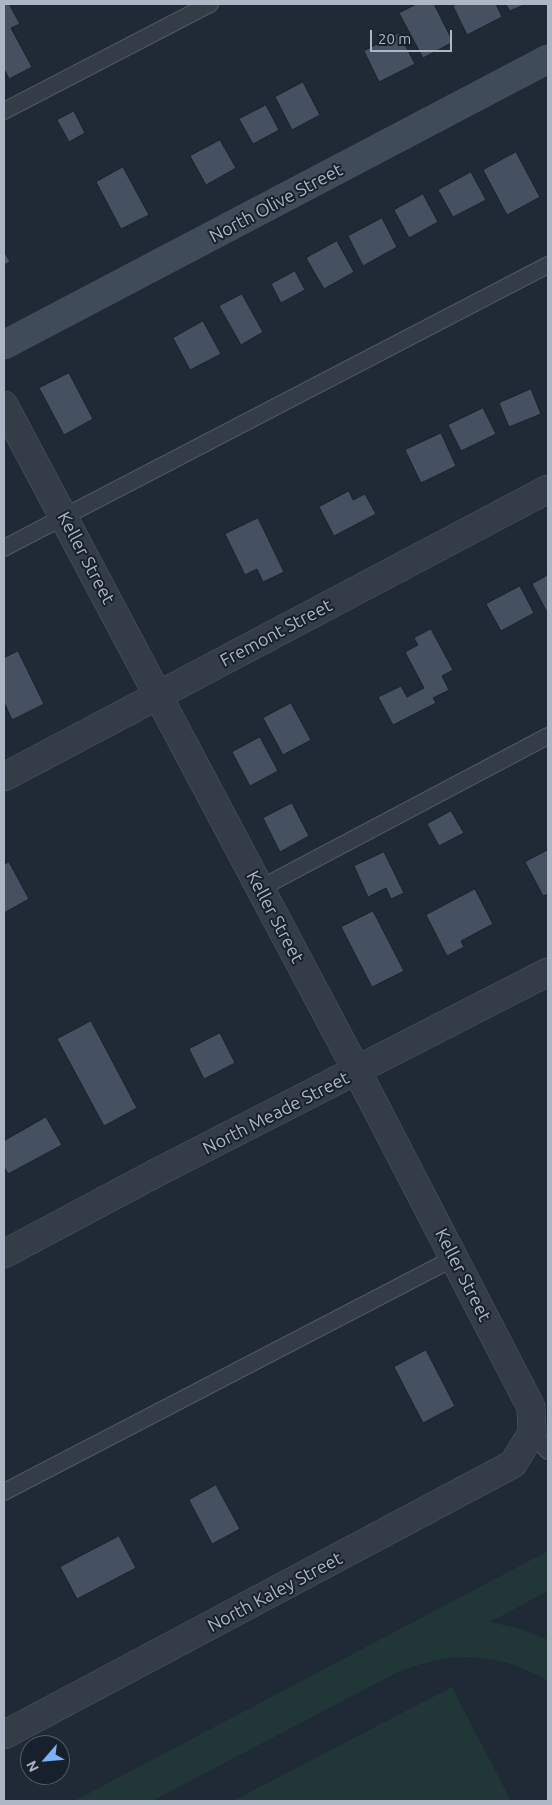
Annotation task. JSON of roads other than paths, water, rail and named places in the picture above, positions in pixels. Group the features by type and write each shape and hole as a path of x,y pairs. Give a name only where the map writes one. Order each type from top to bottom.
{"street":[{"name":"North Olive Street","path":"4,345 548,59"},
{"name":"Keller Street","path":"4,405 159,695 454,1258 531,1407 540,1442"},
{"name":"Fremont Street","path":"4,776 548,490"},
{"name":"North Meade Street","path":"4,1254 548,972"},
{"name":"North Kaley Street","path":"4,1735 513,1464 540,1442"}],"lane":[{"path":"4,111 210,4"},
{"path":"4,548 548,265"},
{"path":"259,889 548,736"},
{"path":"4,1492 454,1258"}]}
